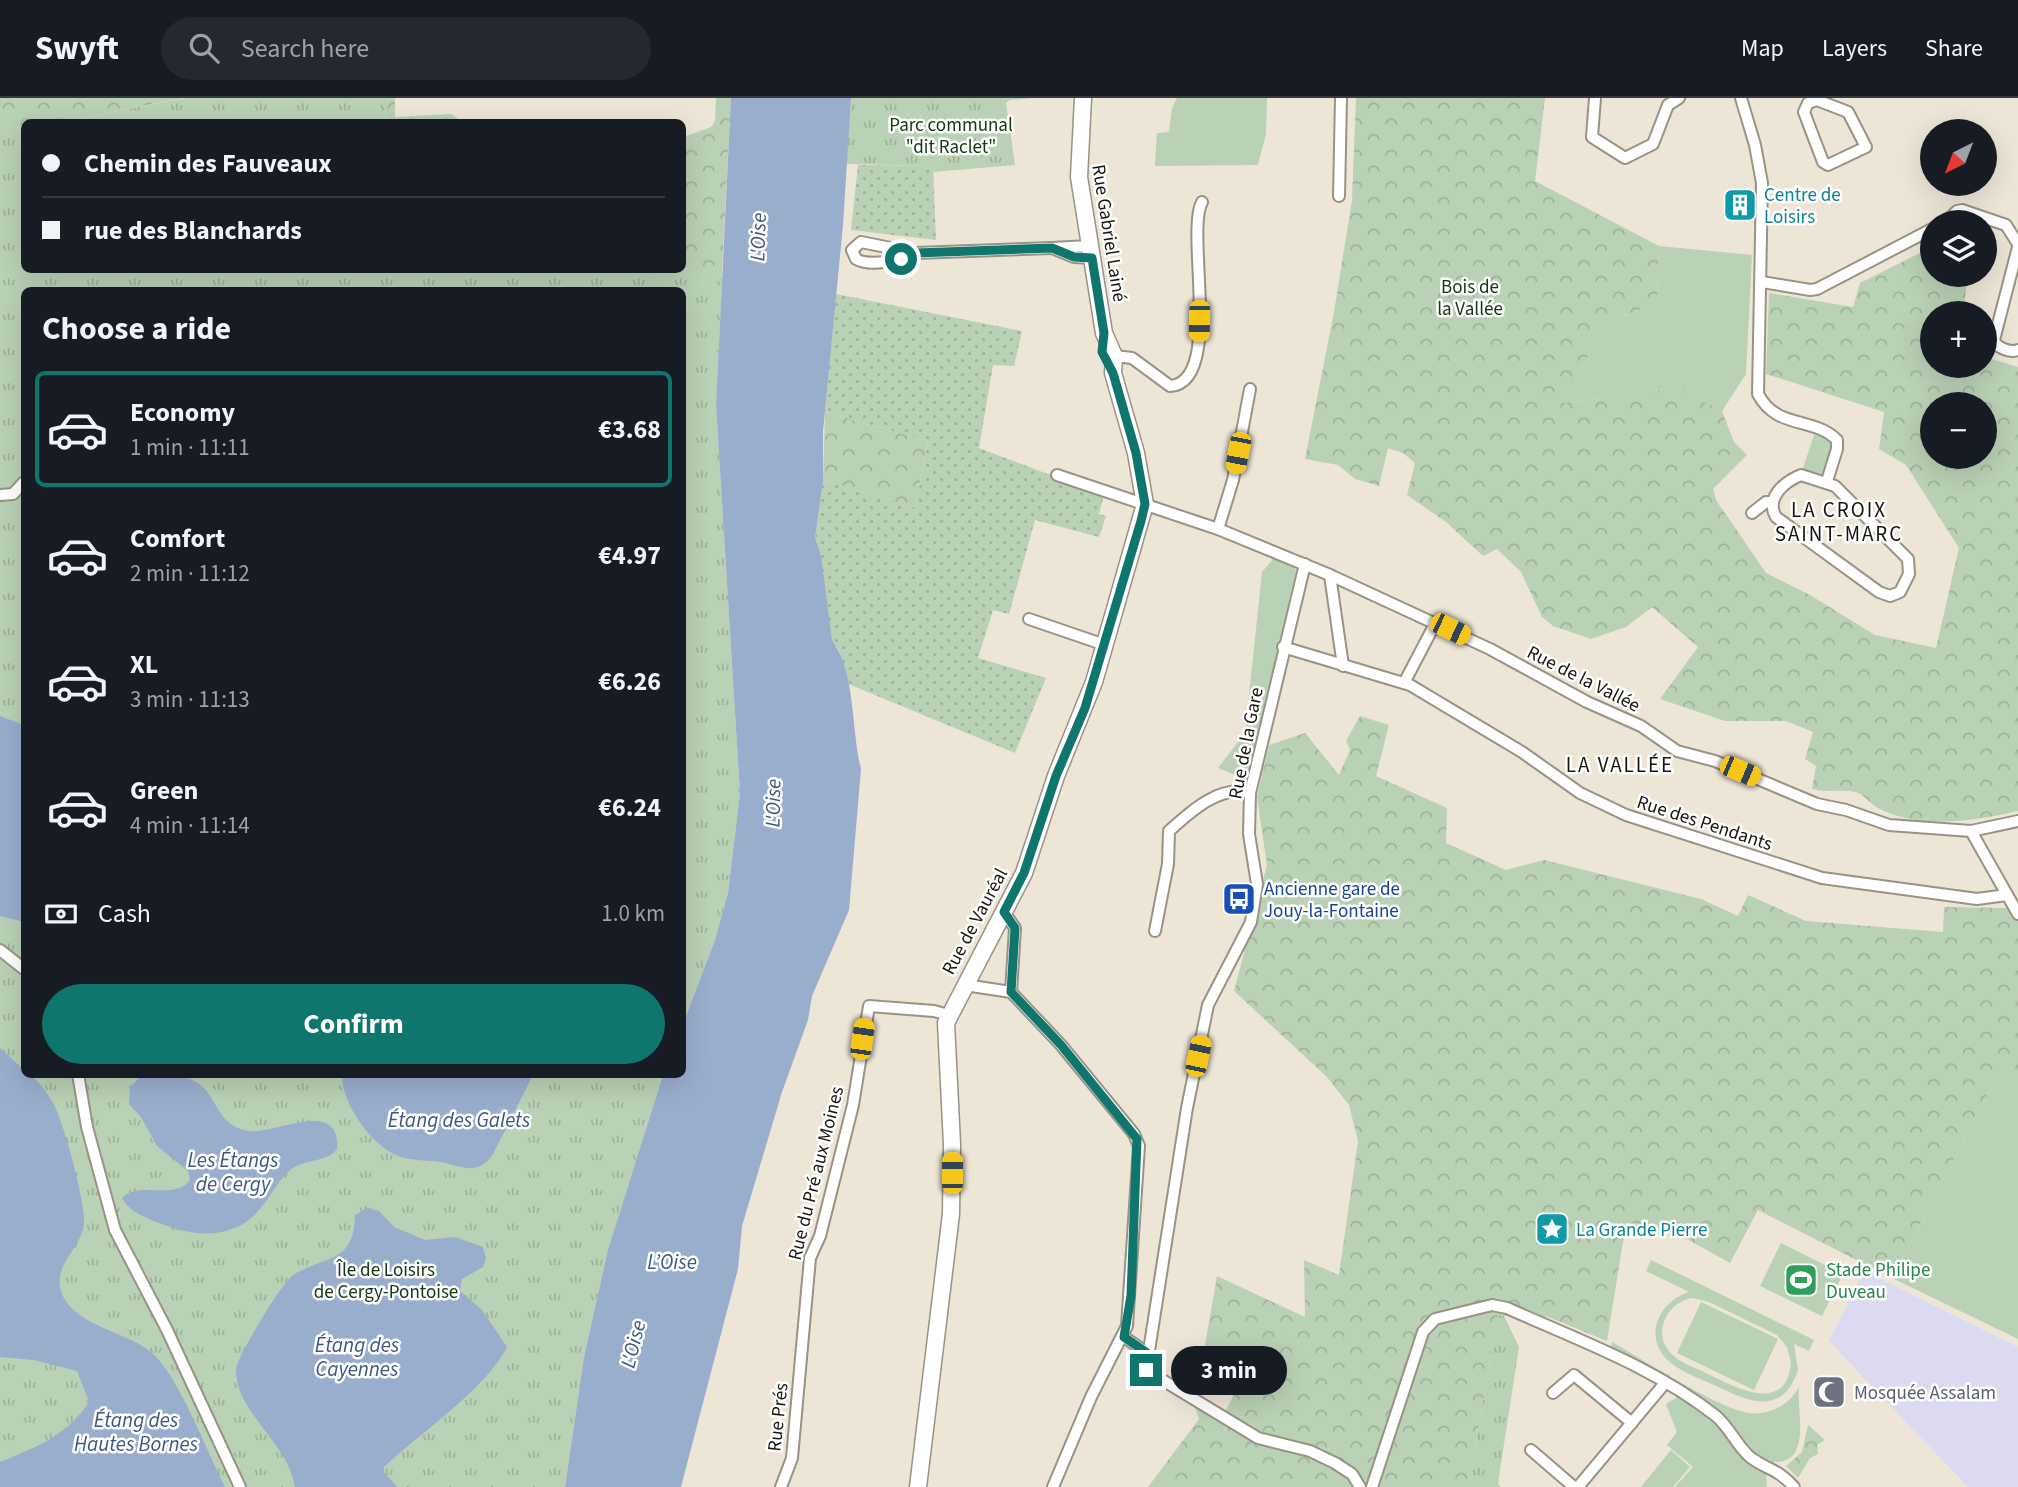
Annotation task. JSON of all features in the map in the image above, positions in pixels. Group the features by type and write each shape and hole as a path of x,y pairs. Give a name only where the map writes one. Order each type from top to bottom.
{"street":[{"name":"Rue Gabriel Lainé","path":"1083,98 1078,162 1104,333 1102,352 1113,373 1136,453 1145,504"},
{"path":"1339,196 1342,98"},
{"path":"1595,98 1592,137 1625,158 1653,144 1668,105 1679,98"},
{"path":"1741,98 1760,171 1760,397 1777,416 1829,433 1837,440 1837,449 1827,481"},
{"path":"1827,100 1848,112 1867,147 1828,165 1821,158 1804,112 1811,101 1827,100"},
{"path":"1114,355 1132,358 1170,386 1181,384 1189,377 1198,344 1200,254 1196,212 1202,202"},
{"path":"1997,222 2006,225 2018,245 2013,288 1994,340 1997,346 2013,352 2018,350"},
{"path":"1762,282 1817,289 1920,235"},
{"path":"916,253 897,260 863,263 856,259 852,250 860,242 916,253 1052,248 1074,257 1091,252"},
{"name":"Rue Gabriel Lainé","path":"1104,333 1114,355 1113,373"},
{"path":"1218,529 1233,480 1250,389"},
{"name":"Rue de la Vallée","path":"1057,475 1218,529 1305,564 1436,622 1587,702 1641,726 1677,751 1714,761 1816,804 1846,810 1879,824 1972,831 2018,821"},
{"path":"1805,475 1827,481 1908,559 1909,574 1897,594 1887,596 1879,592 1776,517 1772,502 1775,494 1796,477 1805,475"},
{"path":"0,495 13,494 21,485"},
{"path":"1752,513 1766,502 1772,502"},
{"name":"Rue de Vauréal","path":"923,1461 951,1214 948,1016 1024,873 1056,776 1085,708 1145,504"},
{"name":"Rue de la Gare","path":"1305,564 1250,793 1249,834 1257,884 1251,922 1208,1005 1187,1108 1146,1370 1258,1438 1310,1451 1335,1463 1352,1474 1360,1487"},
{"path":"1330,575 1343,666"},
{"path":"1029,619 1105,645"},
{"path":"1404,683 1436,622"},
{"name":"Rue des Pendants","path":"1283,648 1404,683 1522,752 1580,793 1626,815 1822,877 1978,899 2007,895"},
{"path":"1155,931 1168,864 1169,831 1189,813 1219,795 1238,789 1250,793"},
{"path":"1972,831 2018,914"},
{"path":"1004,912 1015,928 1011,992"},
{"path":"0,950 21,967"},
{"path":"965,985 1011,992 1061,1045 1137,1139 1131,1296 1124,1337 1080,1423 1053,1487"},
{"name":"Rue du Pré aux Moines","path":"801,1348 810,1258 820,1236 853,1105 869,1006 934,1011 948,1016"},
{"path":"79,1078 87,1127 116,1230 126,1255 167,1330 240,1487"},
{"path":"1372,1487 1423,1332 1435,1319 1492,1305 1507,1308 1601,1347 1665,1383 1718,1418 1749,1456 1777,1470 1794,1487"},
{"path":"1124,1337 1147,1353"},
{"name":"Rue Prés","path":"781,1487 792,1458 801,1348"},
{"path":"1553,1394 1574,1375 1632,1423"},
{"path":"1531,1450 1576,1487 1665,1383"},
{"path":"918,1487 917,1478 923,1461"},
{"path":"923,1461 928,1480 924,1487"}],"shaded area":[{"path":"1864,1271 2018,1347 2018,1487 1968,1487 1829,1341"}],"green space":[{"path":"0,98 183,98 77,119 21,119 21,130 0,134"},
{"path":"185,98 387,98 384,119 77,119"},
{"path":"387,98 395,98 395,117 451,114 458,119 384,119"},
{"path":"716,98 731,98 686,966 686,287 683,287 683,273 686,273 686,136 711,127 715,121"},
{"name":"Parc communal \"dit Raclet\"","path":"851,98 1033,98 1010,100 1006,103 1015,165 933,172 933,166 846,164"},
{"path":"1177,98 1267,98 1266,134 1258,165 1155,166 1157,133 1169,132 1172,108"},
{"name":"Bois de la Vallée","path":"1356,98 1545,98 1535,181 1659,246 1657,303 1605,323 1564,403 1678,388 1722,411 1734,442 1747,455 1713,489 1716,500 1766,573 1810,595 1875,635 1936,648 1959,548 1906,465 1879,449 1884,412 1766,374 1769,293 1853,307 1860,283 1920,253 1920,287 1966,287 1965,301 1920,301 1920,378 1997,378 1997,361 2018,367 2018,811 1983,818 1929,821 1894,815 1855,792 1812,789 1816,766 1805,759 1813,732 1786,721 1725,721 1660,699 1698,647 1652,607 1626,627 1591,639 1553,626 1542,617 1521,572 1497,549 1483,556 1446,522 1407,495 1415,463 1403,453 1388,448 1379,486 1355,479 1338,465 1305,459 1334,312 1352,200"},
{"name":"Île de Loisirs de Cergy-Pontoise","path":"21,130 21,273 686,273 686,268 722,283 716,405 740,793 728,893 715,940 686,1016 686,287 21,287 21,1078 662,1078 608,1251 584,1357 565,1487 0,1487 0,134"},
{"path":"858,165 933,166 936,240 851,230"},
{"path":"1659,246 1752,255 1746,374 1722,411 1678,388 1564,403 1605,323 1657,303"},
{"path":"836,294 1022,331 1014,366 993,365 979,448 1104,495 1099,514 1106,516 1099,537 1035,520 1009,614 993,610 978,658 1046,678 1015,753 846,683 839,650 832,640 815,538 823,480 915,508 928,441 825,412"},
{"path":"825,412 928,441 915,508 823,480"},
{"path":"1814,435 1827,436 1835,446 1821,476 1802,471"},
{"path":"1273,559 1293,566 1296,571 1247,780 1218,768 1245,733 1262,572"},
{"path":"1360,716 1389,725 1376,776 1447,808 1446,843 1506,870 1544,860 1701,899 1738,916 1748,895 1806,921 1943,932 1944,907 2007,908 2018,901 2018,1086 2005,1073 1988,1094 1892,1278 1758,1210 1730,1263 1683,1237 1626,1223 1607,1341 1548,1317 1499,1316 1492,1320 1495,1328 1469,1487 1148,1487 1199,1419 1190,1393 1224,1414 1238,1386 1201,1368 1217,1276 1305,1317 1304,1260 1339,1275 1358,1141 1349,1105 1327,1077 1234,991 1267,865 1257,797 1269,745 1305,733 1339,775 1350,750 1346,741"},
{"path":"2005,1073 2018,1085 2018,1339 1892,1278 1988,1094"},
{"name":"Stade Philipe Duveau","path":"1781,1243 1843,1274 1822,1316 1760,1286"},
{"path":"1651,1260 1814,1340 1809,1351 1794,1344 1798,1370 1783,1395 1762,1402 1751,1400 1692,1376 1671,1363 1657,1344 1657,1323 1669,1304 1689,1292 1646,1271","holes":["1693,1298 1709,1302 1777,1335 1787,1347 1791,1362 1787,1379 1780,1389 1769,1393 1744,1390 1686,1364 1669,1351 1662,1334 1670,1311 1684,1300"]},
{"path":"1701,1302 1778,1339 1754,1390 1677,1353"},
{"path":"1504,1316 1519,1347 1498,1483 1500,1487 1469,1487 1495,1328 1492,1320"},
{"path":"1612,1342 1666,1374 1659,1374 1610,1350"},
{"path":"1671,1377 1719,1402 1749,1413 1764,1413 1778,1408 1790,1399 1799,1387 1800,1426 1796,1450 1789,1458 1778,1462 1760,1460 1677,1386"},
{"path":"1679,1396 1710,1417 1766,1471 1767,1487 1675,1487 1693,1467 1667,1445 1677,1432 1666,1404"},
{"path":"1808,1425 1825,1440 1817,1445 1818,1454 1810,1458 1798,1478 1786,1466 1802,1452"},
{"path":"1671,1450 1690,1467 1673,1487 1641,1487"}],"water":[{"name":"L’Oise","path":"731,98 851,98 843,225 823,432 823,481 815,538 821,556 832,640 840,653 849,685 861,769 849,910 812,996 808,1020 782,1092 742,1226 738,1269 681,1487 565,1487 584,1357 608,1250 662,1078 686,1078 686,1016 715,940 728,893 740,793 716,405"},
{"path":"0,716 21,724 21,921 0,916"},
{"name":"Étang des Hautes Bornes","path":"0,1048 21,1067 21,1078 34,1078 51,1099 74,1165 84,1222 79,1239 61,1272 61,1291 67,1303 87,1320 151,1352 161,1363 192,1415 225,1487 0,1487 0,1462 38,1446 61,1432 89,1402 77,1371 34,1360 0,1357"},
{"name":"Les Étangs de Cergy","path":"139,1078 190,1079 203,1087 223,1116 238,1128 260,1131 318,1121 328,1124 335,1133 337,1149 328,1156 293,1168 279,1182 260,1209 238,1226 214,1233 188,1232 145,1217 134,1211 122,1198 137,1191 176,1189 190,1180 188,1171 157,1146 141,1117 129,1104 130,1087"},
{"name":"Étang des Galets","path":"342,1078 531,1078 493,1154 476,1168 409,1159 388,1151 360,1122 343,1086"},
{"name":"Étang des Cayennes","path":"367,1208 379,1211 394,1227 425,1240 455,1237 483,1247 486,1258 483,1267 462,1279 460,1291 482,1310 507,1347 484,1379 384,1467 384,1472 397,1487 295,1487 283,1456 244,1400 238,1386 236,1370 251,1336 288,1280 344,1250 350,1242 355,1215"}],"place":[{"name":"Centre de Loisirs","path":"1740,205"},
{"name":"Ancienne gare de Jouy-la-Fontaine","path":"1239,899"},
{"name":"La Grande Pierre","path":"1552,1229"},
{"name":"Stade Philipe Duveau","path":"1801,1280"},
{"name":"Mosquée Assalam","path":"1829,1392"}],"district":[{"name":"LA CROIX SAINT-MARC","path":"1839,522"},
{"name":"LA VALLÉE","path":"1620,765"}],"route":[{"path":"901,259 916,253 1052,248 1074,257 1092,258 1104,333 1104,362 1113,373 1136,453 1145,504 1141,521 1085,708 1056,776 1024,873 1004,912 1015,928 1011,992 1061,1045 1137,1139 1139,1146 1131,1296 1124,1337 1147,1353 1146,1370"}],"water label":[{"name":"L'Oise","path":"758,237"},
{"name":"L'Oise","path":"773,803"},
{"name":"L'Oise","path":"633,1344"}]}
